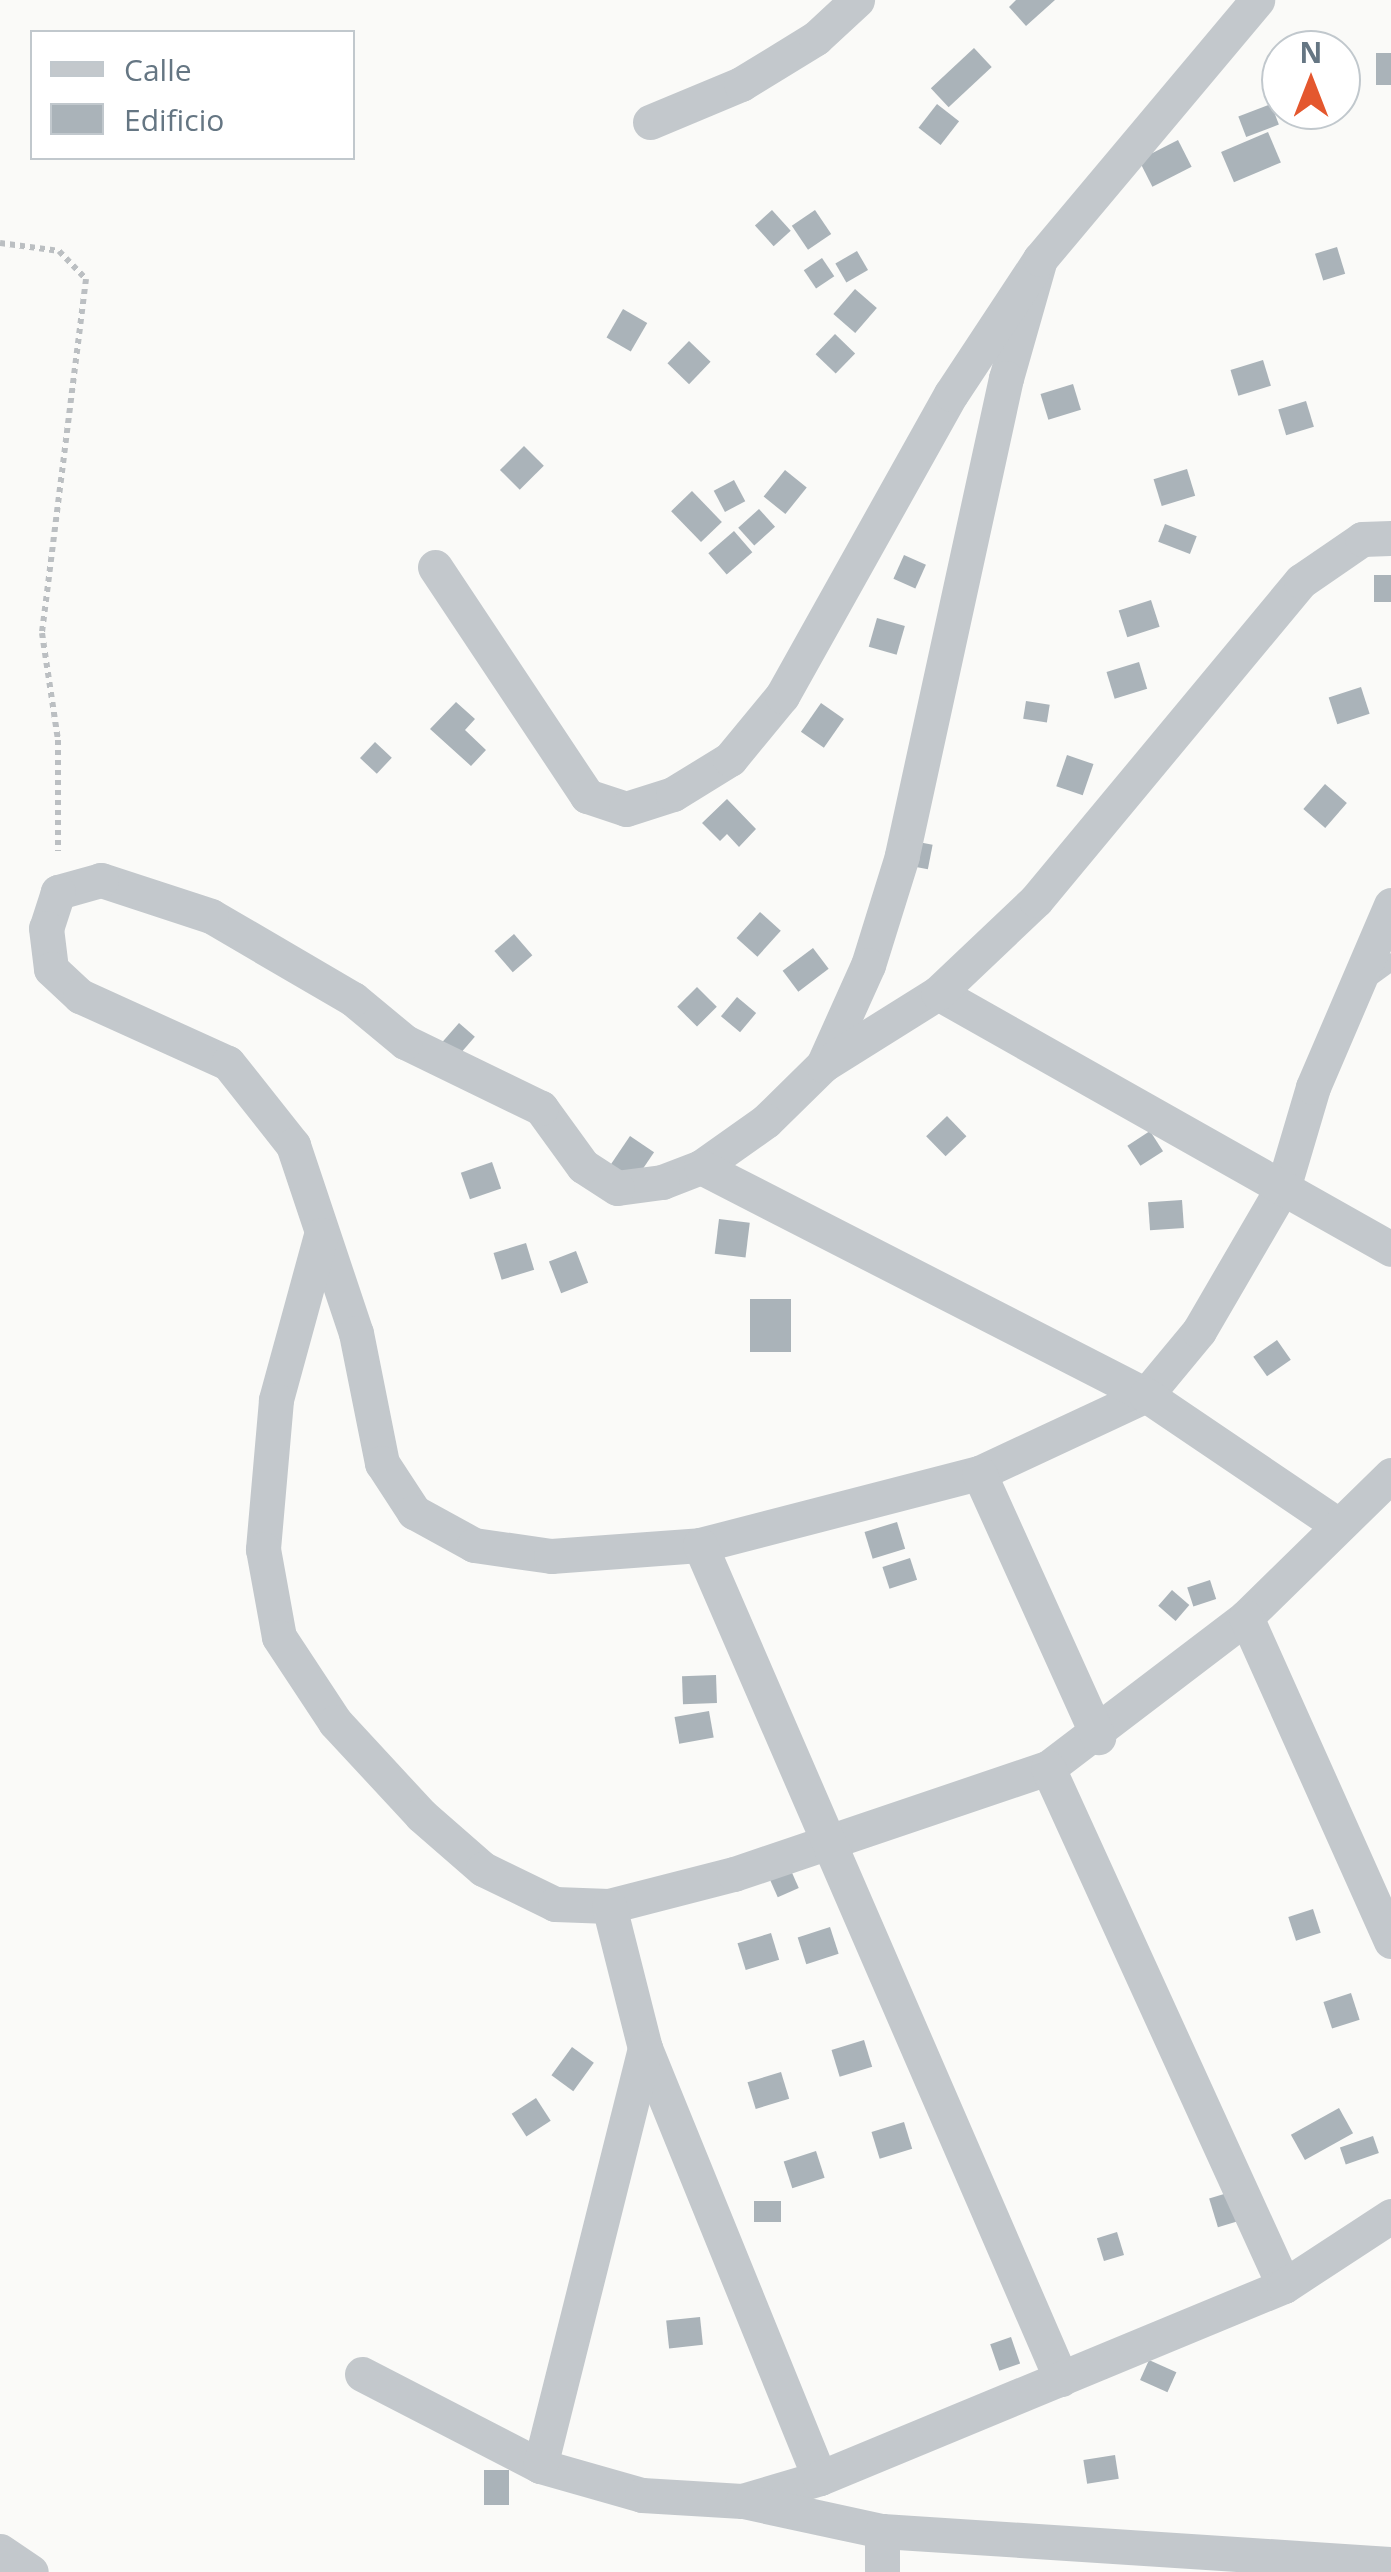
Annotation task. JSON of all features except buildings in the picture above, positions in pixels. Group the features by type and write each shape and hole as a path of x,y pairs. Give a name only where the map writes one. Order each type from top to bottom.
{"street":[{"path":"650,122 741,84 816,38 856,0"},
{"path":"434,567 587,796 626,810 673,794 730,759 782,696 951,394 1040,259 1257,0"},
{"path":"823,1065 868,965 902,856 1006,378 1040,259"},
{"path":"1391,538 1362,538 1301,581 1036,900 938,993 823,1065 766,1121 701,1167 662,1182 617,1188 583,1166 541,1108 405,1042 353,1000 211,916 101,880 58,892 46,928 51,969 80,996 228,1064 293,1145 356,1333 382,1463 414,1512 474,1545 550,1556 700,1545 979,1473 1146,1395 1199,1331 1284,1185 1349,994 1391,904"},
{"path":"938,993 1284,1185 1391,1249"},
{"path":"701,1167 1146,1395 1338,1525"},
{"path":"321,1235 276,1400 263,1549 278,1637 335,1722 421,1815 483,1868 555,1904 609,1906 734,1874 1048,1768 1098,1737 1246,1618 1391,1475"},
{"path":"979,1473 1098,1737"},
{"path":"700,1545 1061,2379"},
{"path":"1246,1618 1391,1942"},
{"path":"1048,1768 1284,2286"},
{"path":"609,1906 645,2048 820,2478"},
{"path":"540,2466 645,2048"},
{"path":"742,2501 820,2478 1284,2286 1391,2216"},
{"path":"362,2374 540,2466 642,2494 742,2501 882,2531 1391,2564"},
{"path":"882,2531 882,2572"},
{"path":"0,2551 31,2572"}],"lane":[{"path":"1349,994 1391,962"}],"path":[{"path":"0,244 59,251 86,279 42,633 58,740 58,892"}]}
